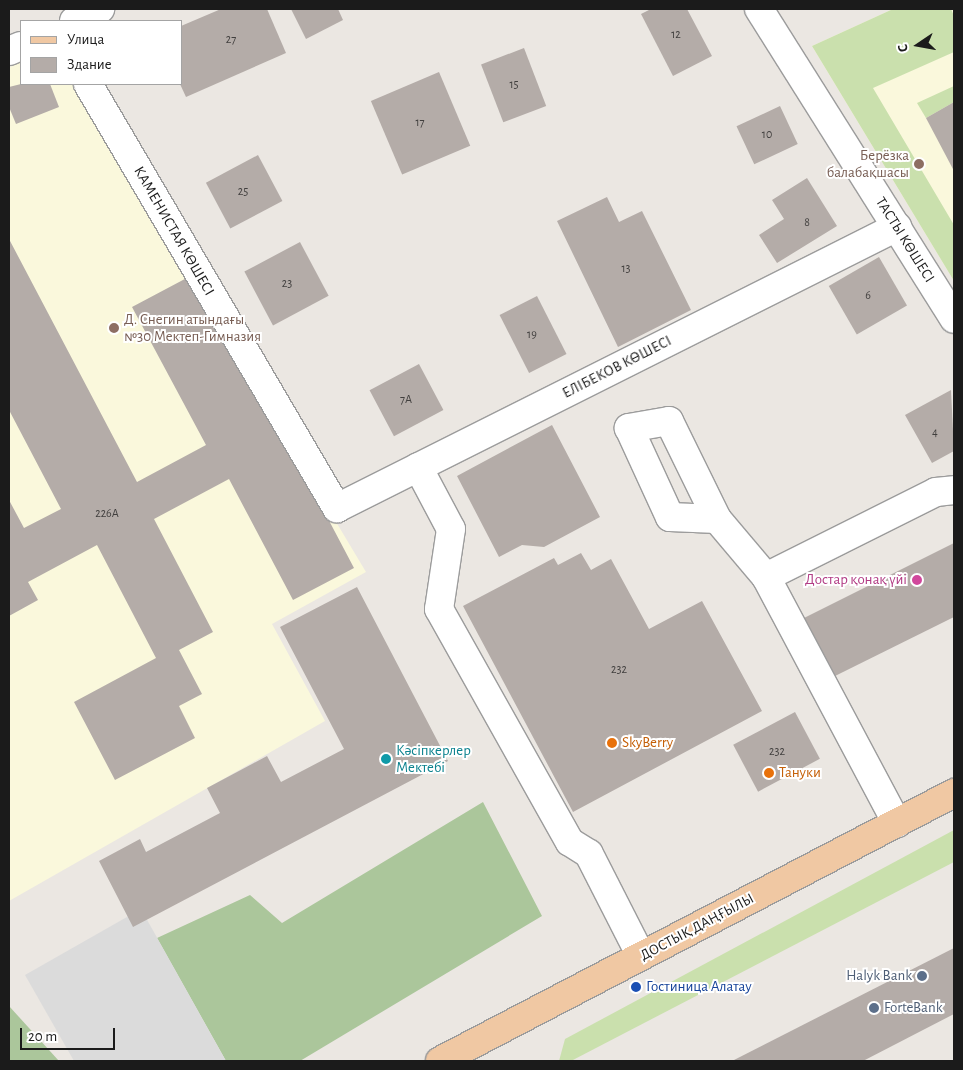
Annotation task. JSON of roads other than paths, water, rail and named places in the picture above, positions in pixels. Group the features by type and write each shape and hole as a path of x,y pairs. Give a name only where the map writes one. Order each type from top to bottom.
{"main road":[{"name":"ДОСТЫҚ ДАҢҒЫЛЫ","path":"440,1061 954,793"}],"street":[{"path":"76,20 100,9"},
{"name":"ТАСТЫ КӨШЕСІ","path":"759,9 954,319"},
{"name":"КАМЕНИСТАЯ КӨШЕСІ","path":"89,85 337,508"},
{"name":"ЕЛІБЕКОВ КӨШЕСІ","path":"337,508 897,227"},
{"path":"418,467 451,529 439,609 570,842 589,854 641,956"},
{"path":"766,577 936,492 954,490"},
{"path":"717,519 766,577 897,823"}],"place":[{"name":"Берёзка балабақшасы","path":"919,164"},
{"name":"Д. Снегин атындағы №30 Мектеп-Гимназия","path":"114,328"},
{"name":"Достар қонақ үйі","path":"917,580"},
{"name":"SkyBerry","path":"612,743"},
{"name":"Кәсіпкерлер Мектебі","path":"386,759"},
{"name":"Тануки","path":"769,773"},
{"name":"Halyk Bank","path":"922,976"},
{"name":"Гостиница Алатау","path":"636,987"},
{"name":"ForteBank","path":"874,1008"}]}
